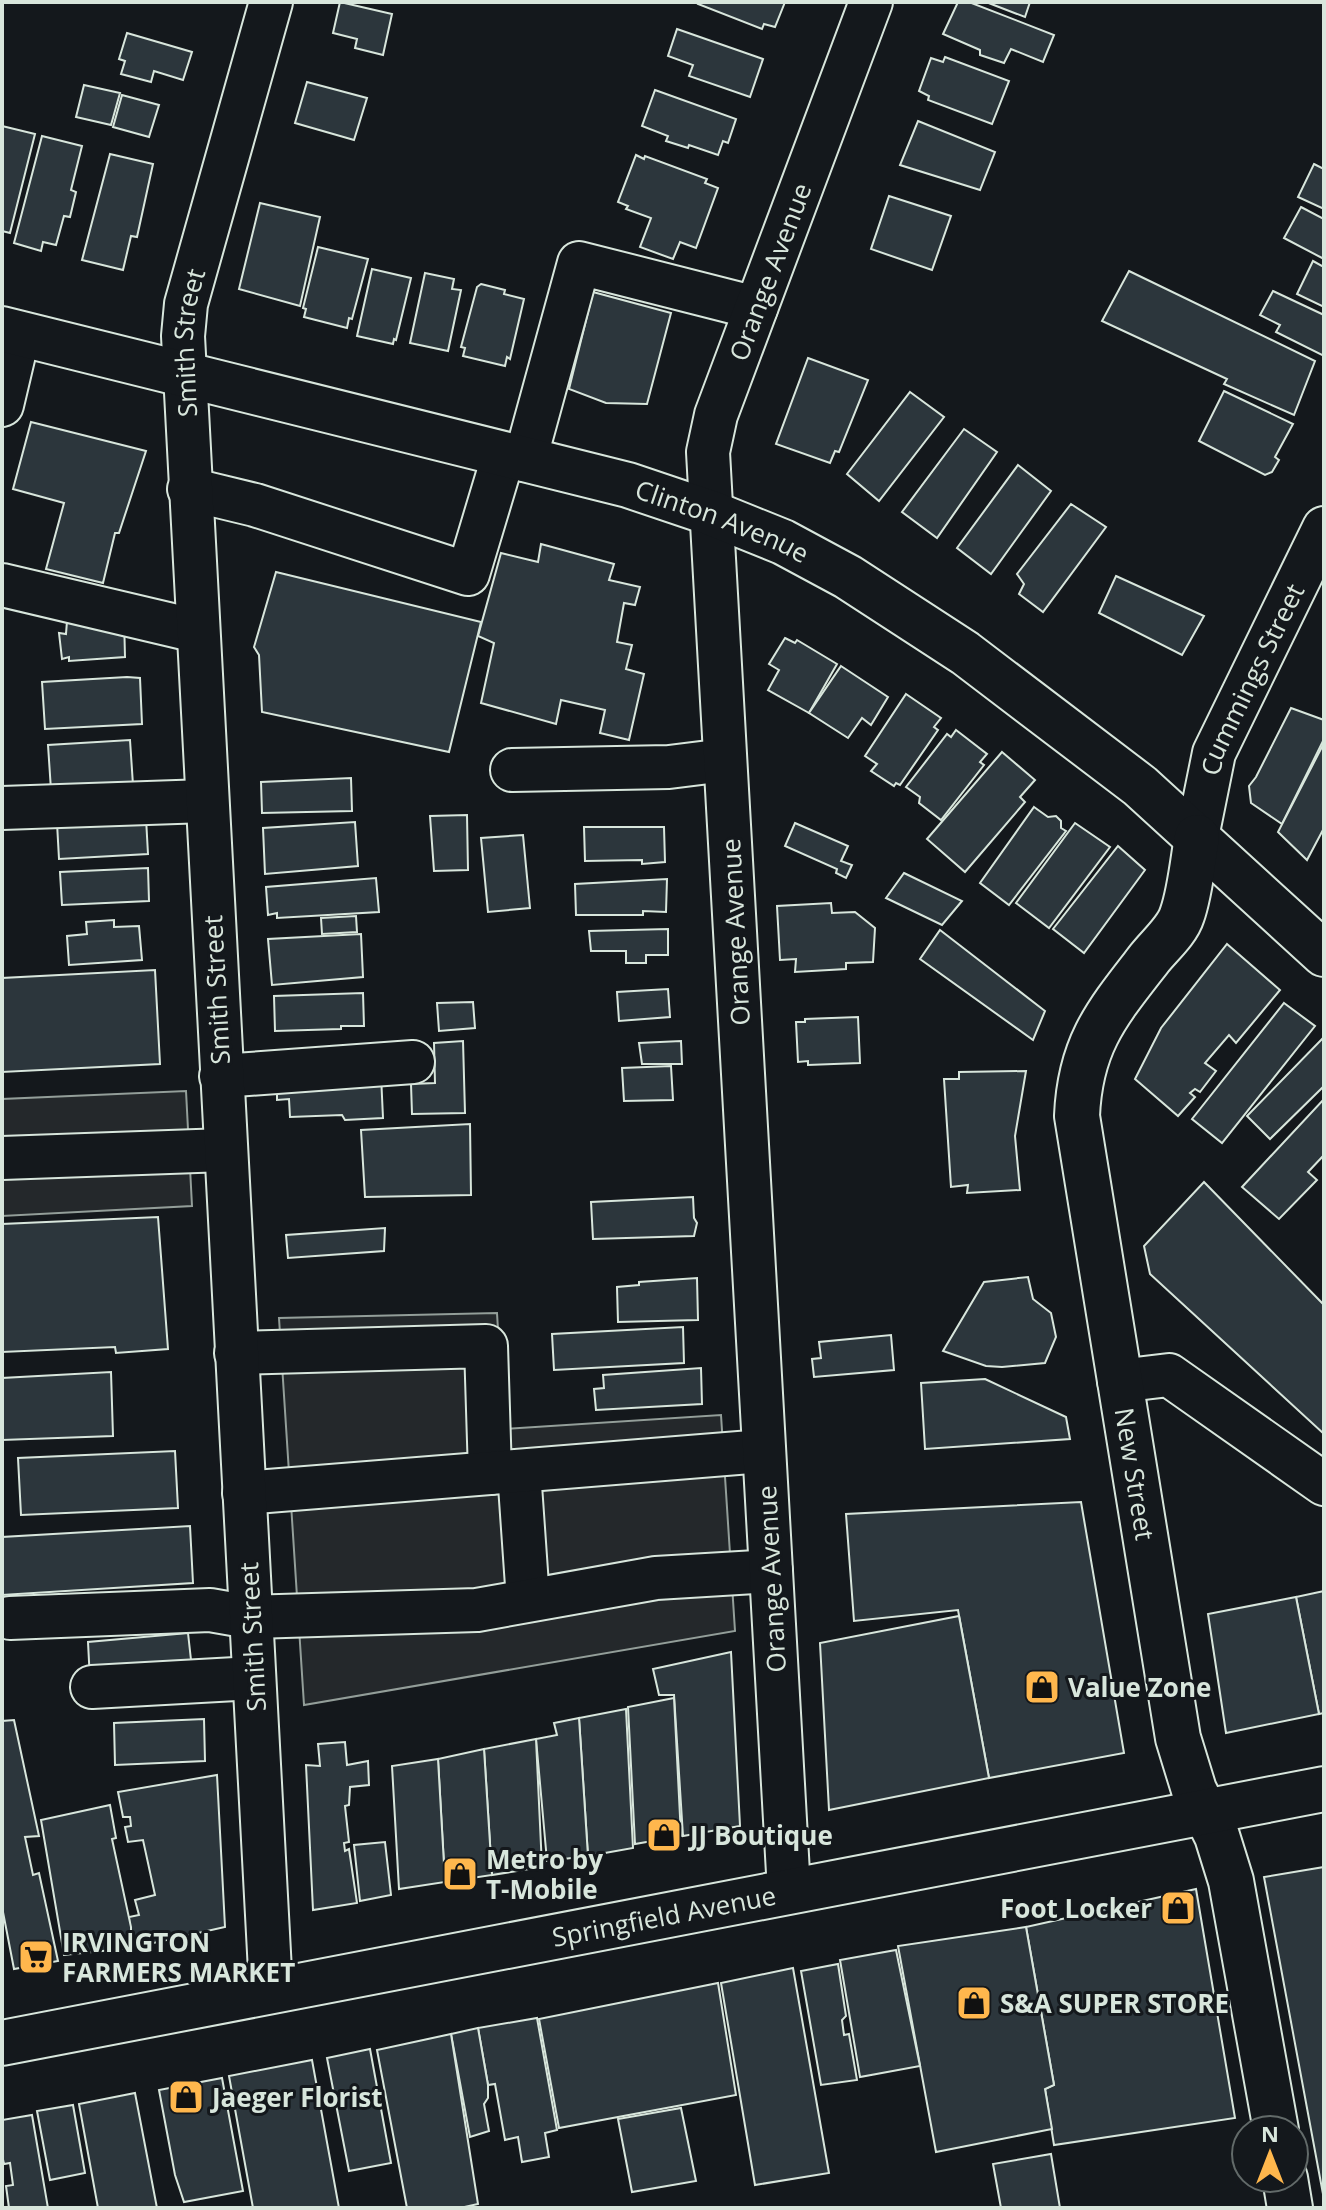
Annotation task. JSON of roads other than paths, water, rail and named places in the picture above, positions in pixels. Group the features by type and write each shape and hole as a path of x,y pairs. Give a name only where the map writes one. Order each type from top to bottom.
{"main road":[{"name":"Clinton Avenue","path":"10,331 628,485 783,542 848,577 965,653 1140,786 1324,954"},
{"name":"New Street","path":"1197,837 1182,917 1112,1007 1088,1050 1078,1095 1079,1140 1178,1738 1185,1765 1221,1847 1231,1881 1273,2114"},
{"name":"Springfield Avenue","path":"2,2043 1324,1789"}],"street":[{"name":"Smith Street","path":"271,2 186,304 183,336 271,1990"},
{"name":"Orange Avenue","path":"789,1891 708,452 710,433 871,2"},
{"path":"189,489 255,505 468,574 514,457 579,263 756,308"},
{"path":"2,405 10,331"},
{"name":"Cummings Street","path":"1197,837 1214,753 1324,528"},
{"path":"2,585 197,631"},
{"path":"512,770 669,767 725,760"},
{"path":"2,808 206,801"},
{"path":"221,1076 413,1062"},
{"path":"2,1158 225,1150"},
{"path":"236,1353 486,1346 528,1600"},
{"path":"1119,1381 1169,1375 1324,1484"},
{"path":"244,1493 764,1451"},
{"path":"10,1618 210,1610 250,1617 477,1610 656,1578 771,1571"},
{"path":"92,1687 254,1678"}],"place":[{"name":"Value Zone","path":"1042,1687"},
{"name":"JJ Boutique","path":"664,1835"},
{"name":"Metro by T-Mobile","path":"460,1874"},
{"name":"Foot Locker","path":"1178,1908"},
{"name":"IRVINGTON FARMERS MARKET","path":"36,1957"},
{"name":"S&A SUPER STORE","path":"974,2003"},
{"name":"Jaeger Florist","path":"186,2097"}]}
